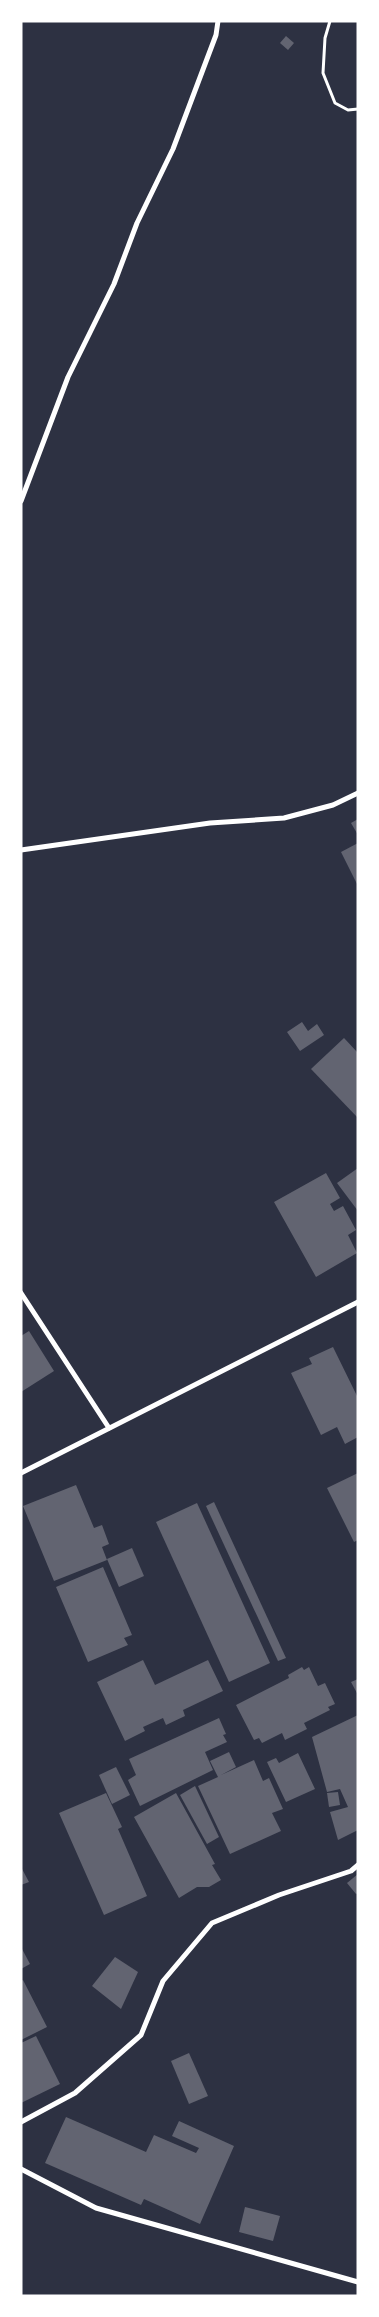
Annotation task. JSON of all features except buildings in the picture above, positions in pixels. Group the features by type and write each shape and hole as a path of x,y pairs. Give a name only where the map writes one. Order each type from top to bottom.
{"street":[{"path":"21,501 68,377 114,284 136,223 173,149 216,35 218,21"},
{"path":"21,850 210,823 284,818 333,805 358,793"},
{"path":"21,1293 109,1428"},
{"path":"21,1473 358,1302"},
{"path":"21,2122 75,2093 141,2035 163,1981 212,1923 279,1895 351,1871 358,1865"},
{"path":"21,2169 96,2208 358,2282"}],"path":[{"path":"330,21 325,38 323,73 335,103 348,110 358,110"}]}
